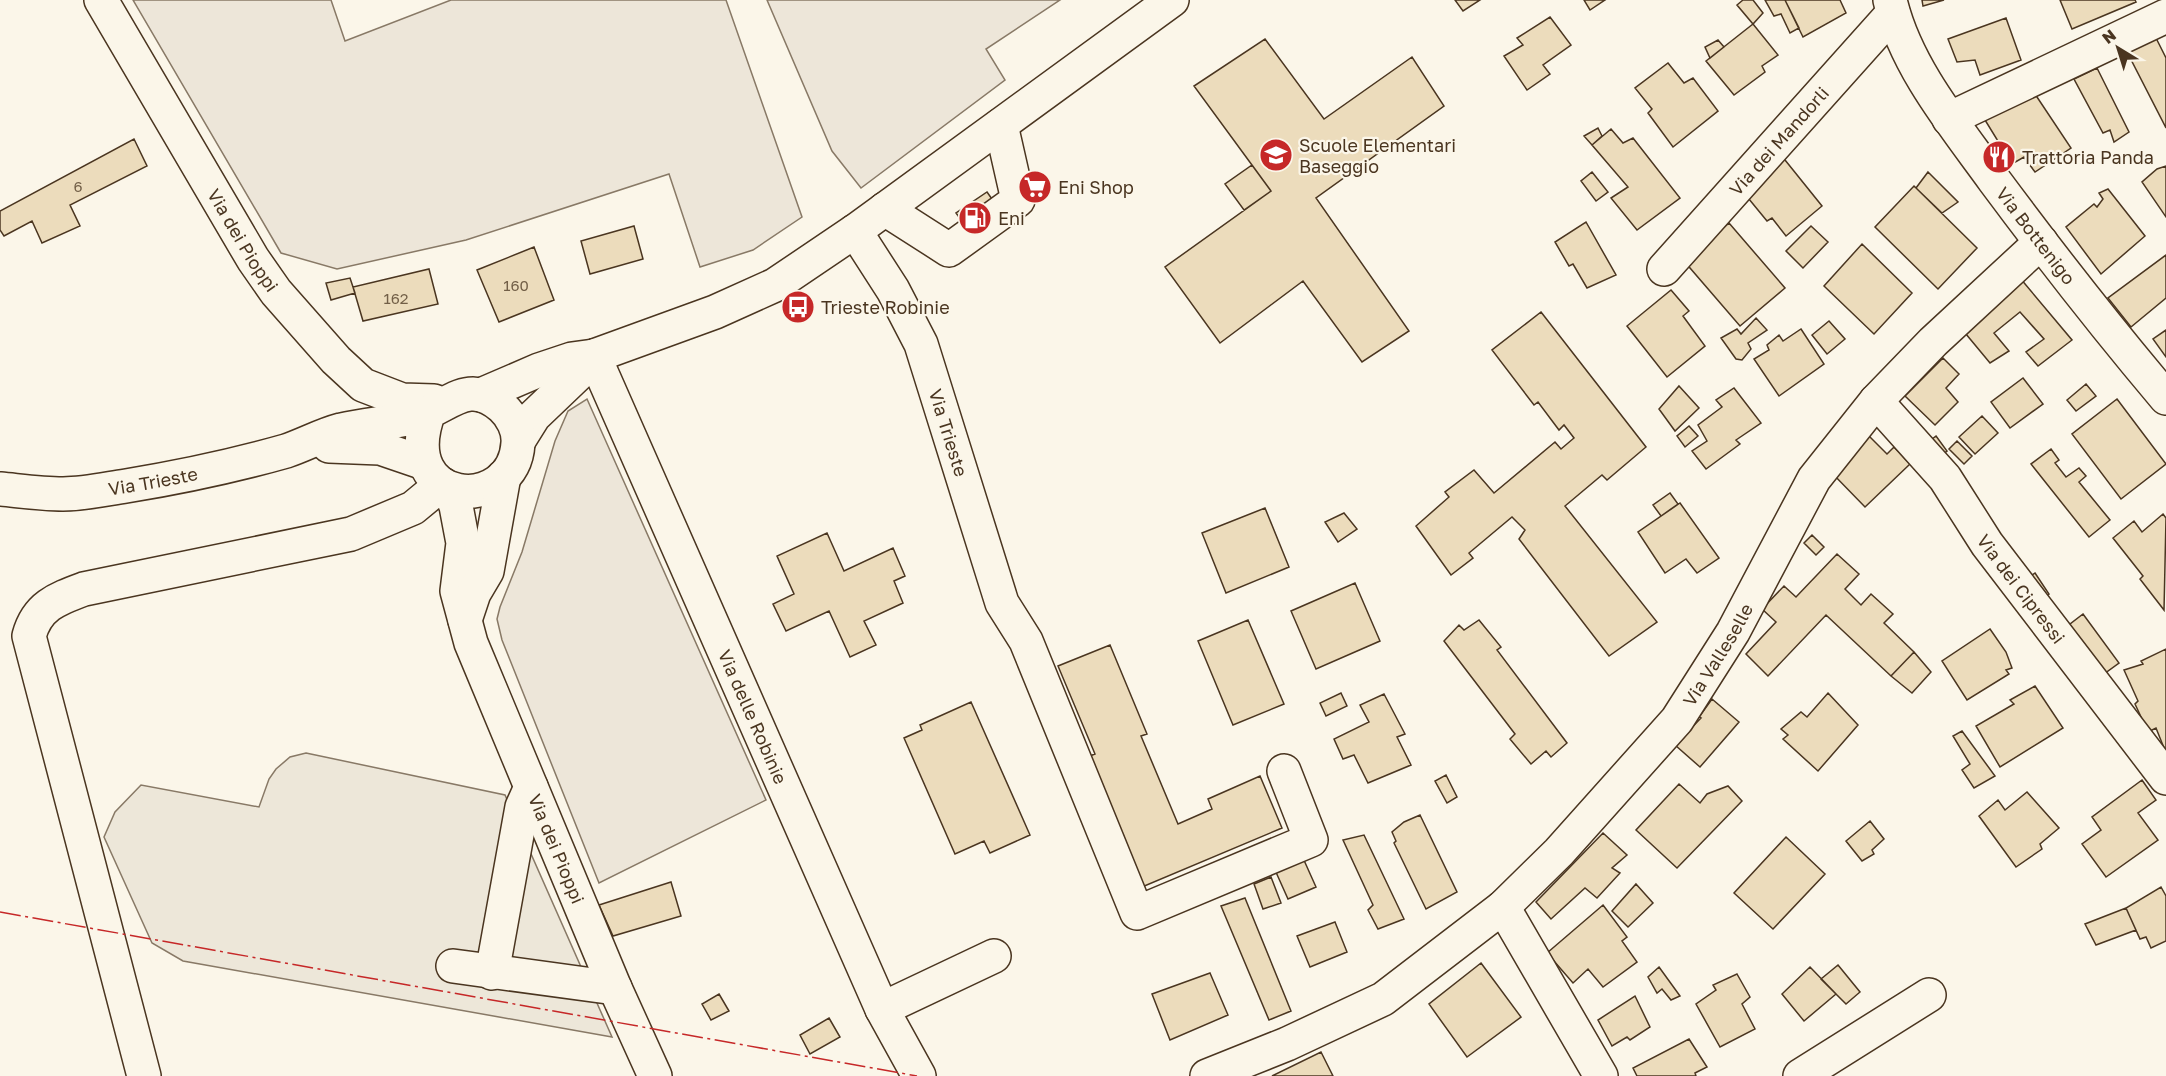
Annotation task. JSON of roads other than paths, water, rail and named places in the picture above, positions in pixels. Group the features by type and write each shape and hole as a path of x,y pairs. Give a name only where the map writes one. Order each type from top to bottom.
{"street":[{"name":"Via dei Pioppi","path":"101,0 253,259 296,314 349,372 369,388 402,400 454,402"},
{"name":"Via Trieste","path":"0,489 65,494 211,472 303,446 338,439 454,402 572,358 594,356 715,312 775,285 855,231 1172,0"},
{"name":"Via Bottenigo","path":"1891,7 1924,80 1949,119 2109,330 2166,398"},
{"name":"Via dei Mandorli","path":"1664,269 1891,7"},
{"path":"1949,119 2166,16"},
{"path":"885,209 949,250 1018,200 1001,125"},
{"name":"Via Trieste","path":"855,231 893,290 921,344 1002,603 1026,641 1137,913 1311,840 1284,771"},
{"name":"Via Valleselle","path":"1207,1076 1287,1044 1383,999 1503,907 1559,852 1677,720 1733,632 1814,479 1876,401 1933,342 2041,242"},
{"name":"Via Trieste","path":"338,439 380,448 435,477 471,492 486,489 504,476 517,456 519,440 534,416 594,356"},
{"name":"Via delle Robinie","path":"594,356 882,1009 919,1076"},
{"path":"144,1076 29,636 35,619 47,604 84,589 330,540 372,525 395,497 435,477 421,439 454,402 496,401 508,412 516,425 519,440"},
{"name":"Via dei Cipressi","path":"1876,401 1945,478 1987,544 2166,778"},
{"path":"465,621 474,593 487,571 504,476"},
{"name":"Via dei Pioppi","path":"435,477 456,506 463,543 457,591 471,643 615,988 656,1076"},
{"path":"492,973 522,807 531,787"},
{"path":"1503,907 1601,1076"},
{"path":"882,1009 994,956"},
{"path":"453,966 615,988"},
{"path":"1800,1076 1929,995"}],"place":[{"name":"Scuole Elementari Baseggio","path":"1276,155"},
{"name":"Trattoria Panda","path":"1999,157"},
{"name":"Eni Shop","path":"1035,187"},
{"name":"Eni","path":"975,218"},
{"name":"Trieste Robinie","path":"798,307"}]}
